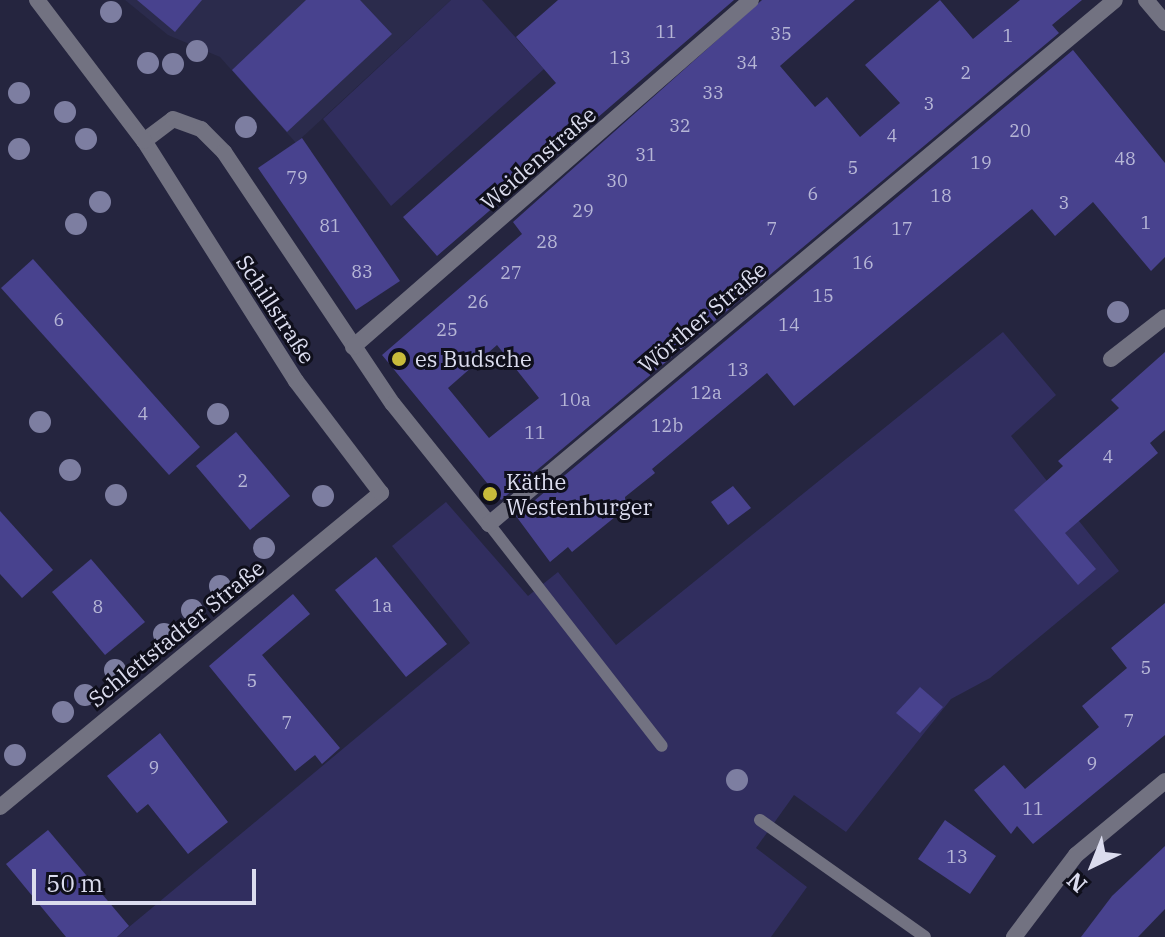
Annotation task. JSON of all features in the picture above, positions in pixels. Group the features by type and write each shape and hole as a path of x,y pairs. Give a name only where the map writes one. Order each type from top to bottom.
{"street":[{"name":"Schillstraße","path":"37,0 144,141 296,381 381,493"},
{"name":"Weidenstraße","path":"353,347 751,0"},
{"name":"Wörther Straße","path":"489,524 1115,0"},
{"path":"1146,0 1165,23"},
{"name":"Schillstraße","path":"144,141 173,119 201,129 224,152 353,347"},
{"path":"1111,359 1165,317"},
{"path":"353,347 489,524"},
{"name":"Schlettstadter Straße","path":"0,807 381,493"},
{"path":"1014,937 1076,855 1165,781"}],"lane":[{"path":"489,524 662,746"},
{"path":"760,820 925,937"}],"shaded area":[{"path":"125,0 451,0 296,143 220,57 168,35"},
{"path":"451,0 482,0 544,69 391,206 323,119"},
{"path":"1003,332 1056,395 1011,436 1119,571 990,678 951,699 846,832 794,795 756,848 807,887 771,937 117,937 470,643 392,546 446,502 528,596 558,572 616,645"}],"building":[{"path":"137,0 202,0 175,32"},
{"path":"306,0 360,0 392,34 287,132 232,70"},
{"path":"558,0 734,0 437,256 403,217 556,83 516,37"},
{"path":"762,0 855,0 780,66 815,107 827,97 860,137 900,103 865,65 940,0 973,39 1020,0 1082,0 1052,25 1059,33 501,500 382,355 522,234 513,222","holes":["497,345 539,398 489,438 448,388"]},
{"path":"1073,50 1165,163 1165,257 1151,271 1093,202 1055,236 1032,209 794,406 767,373 652,469 655,473 625,497 626,508 572,552 568,547 550,562 516,516"},
{"path":"302,138 400,281 356,310 258,168"},
{"path":"33,259 200,447 169,475 1,288"},
{"path":"1165,352 1165,430 1150,443 1158,453 1065,533 1096,569 1078,585 1014,510 1063,466 1058,461 1119,408 1111,400"},
{"path":"236,432 290,496 250,530 196,466"},
{"path":"733,486 751,508 728,525 711,502"},
{"path":"0,511 53,570 22,598 0,574"},
{"path":"376,557 447,644 406,677 335,590"},
{"path":"91,559 145,622 105,655 52,592"},
{"path":"293,594 310,614 262,655 340,748 322,764 315,755 295,771 209,666"},
{"path":"1165,603 1165,735 1033,844 1017,826 1011,834 974,790 1004,765 1025,789 1099,727 1082,706 1127,668 1111,648"},
{"path":"920,687 943,707 920,733 896,713"},
{"path":"160,733 228,822 188,854 148,804 137,813 107,776"},
{"path":"945,820 996,856 970,894 918,859"},
{"path":"48,830 129,926 117,937 66,937 6,864"},
{"path":"1165,846 1165,909 1138,937 1081,937 1112,896"}],"place":[{"name":"es Budsche","path":"399,359"},
{"name":"Käthe Westenburger","path":"490,494"}]}
